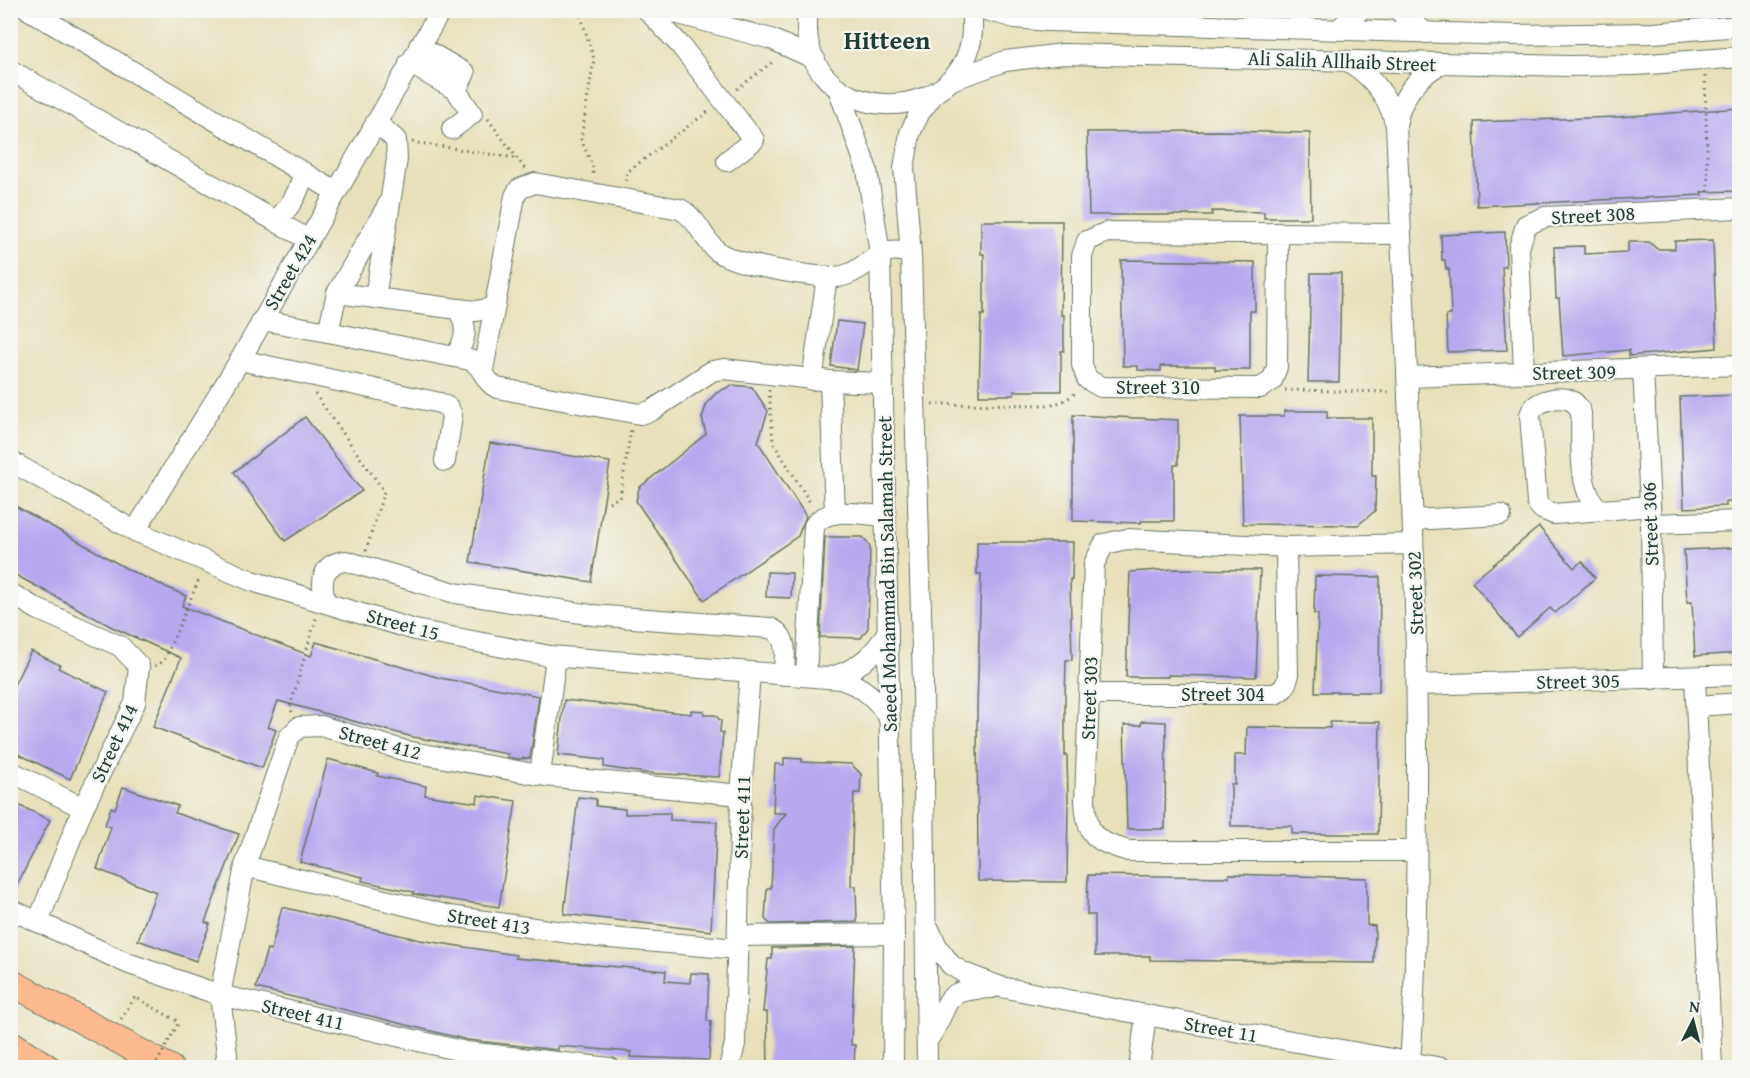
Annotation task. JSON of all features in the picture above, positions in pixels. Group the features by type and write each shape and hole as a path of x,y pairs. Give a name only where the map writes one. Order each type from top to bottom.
{"main road":[{"path":"10,982 170,1068"},
{"path":"10,1043 48,1068"}],"street":[{"path":"28,10 336,192"},
{"name":"Street 424","path":"135,531 240,360 441,10"},
{"path":"647,10 681,46 754,140 728,161"},
{"path":"808,10 808,35 815,59 825,75 838,88"},
{"name":"Saeed Mohammad Bin Salamah Street","path":"927,1068 915,404 911,255 905,156 915,123 959,68 969,47 971,10"},
{"name":"Ali Salih Allhaib Street","path":"986,10 1015,18 1048,21 1426,33 1611,34 1740,26"},
{"path":"1339,29 1360,10"},
{"path":"1398,10 1426,33"},
{"path":"666,11 793,46 815,59"},
{"path":"681,46 691,27 705,21"},
{"path":"419,46 461,82 471,114 452,129"},
{"name":"Ali Salih Allhaib Street","path":"838,88 860,101 885,106 911,104 942,87 1005,61 1063,54 1568,66 1740,57"},
{"name":"Street 302","path":"1348,61 1361,69 1382,91 1396,125"},
{"path":"409,63 461,82"},
{"name":"Street 302","path":"1410,1062 1416,987 1417,684 1409,384 1396,125 1398,112 1409,90 1423,74 1441,64"},
{"path":"10,70 309,240"},
{"name":"Saeed Mohammad Bin Salamah Street","path":"838,88 867,170 879,254 894,934 893,1068"},
{"path":"375,298 397,149 376,122"},
{"path":"363,144 397,149"},
{"path":"276,220 288,209 301,185 303,172"},
{"path":"483,370 492,308 515,195 519,189 535,183 658,204 692,215 716,251 738,262 827,277 852,274 879,254 894,250 911,255"},
{"path":"328,332 337,293 388,203"},
{"name":"Street 308","path":"1524,373 1519,248 1526,225 1545,217 1740,208"},
{"name":"Street 310","path":"1272,381 1260,388 1101,387 1087,379 1082,365 1082,256 1088,241 1107,232 1278,235 1401,234"},
{"path":"1272,381 1277,367 1278,235"},
{"path":"806,676 813,532 828,516 821,380 827,277"},
{"path":"337,293 476,311 492,308"},
{"path":"455,357 463,344 466,332 465,321 458,309"},
{"path":"262,320 476,362 492,385 498,388 633,413 651,411 712,371 724,369 821,380 883,383"},
{"path":"240,360 440,403 449,408 452,416 445,461"},
{"name":"Street 309","path":"1409,384 1524,373 1740,365"},
{"name":"Street 306","path":"1643,370 1650,515 1653,679"},
{"path":"1598,508 1591,502 1585,488 1581,413 1577,405 1569,400 1542,401 1535,405 1530,415 1538,503 1542,509 1554,514 1598,508 1650,515 1740,521"},
{"name":"Street 15","path":"10,461 135,531 252,581 415,630 556,657 827,677 853,683 865,690 879,703 890,720"},
{"path":"1413,520 1501,515"},
{"path":"828,516 884,516"},
{"name":"Street 303","path":"1413,544 1286,547 1127,539 1104,544 1094,564 1085,800 1086,825 1097,841 1128,851 1416,851"},
{"name":"Street 304","path":"1090,694 1275,694 1284,688 1287,678 1286,547"},
{"path":"323,601 323,579 332,563 346,561 455,593 592,615 770,628 779,632 783,638 784,675"},
{"name":"Street 414","path":"10,593 37,609 120,646 139,666 135,703 83,808 38,922"},
{"name":"Street 15","path":"827,677 859,665 876,650 888,631"},
{"path":"540,775 556,657"},
{"name":"Street 411","path":"729,1068 735,1044 741,795 750,673"},
{"name":"Street 305","path":"1417,684 1740,675"},
{"path":"1695,677 1712,1068"},
{"path":"1696,706 1740,703"},
{"name":"Street 412","path":"299,728 321,726 406,751 540,775 741,795"},
{"path":"224,1068 227,1055 220,995 245,866 289,737 299,728"},
{"path":"10,771 83,808"},
{"name":"Street 413","path":"245,866 450,916 598,937 738,942 894,934"},
{"name":"Street 411","path":"10,909 127,963 220,995 466,1052 610,1068"},
{"name":"Street 11","path":"926,922 938,948 951,965 964,973 1001,987 1442,1068"},
{"name":"Street 11","path":"927,1040 944,1005 952,995 968,989 1001,987"},
{"path":"1140,1068 1146,1015"}],"path":[{"path":"579,10 594,60 581,139 594,170 585,191"},
{"path":"624,198 627,172 793,46"},
{"path":"1704,60 1708,209"},
{"path":"482,110 535,183"},
{"path":"397,149 517,159"},
{"path":"318,377 314,396 384,491 362,566"},
{"path":"915,404 1052,405 1066,400 1087,379"},
{"path":"1272,381 1287,391 1297,392 1409,384"},
{"path":"768,385 773,442 828,516"},
{"path":"609,502 620,497 633,413"},
{"path":"138,676 164,661 207,561"},
{"path":"299,728 290,707 323,601"},
{"path":"110,1035 135,997 179,1022 154,1068"}],"building":[{"path":"1740,108 1740,191 1701,192 1702,195 1477,206 1474,122 1617,117"},
{"path":"1087,132 1310,133 1311,218 1264,218 1264,212 1212,211 1212,215 1089,215"},
{"path":"981,221 1062,221 1061,315 1064,315 1064,351 1061,351 1061,391 1014,391 1014,395 979,395 981,315 984,315 984,254 981,254"},
{"path":"1505,232 1506,267 1502,267 1507,350 1448,352 1446,315 1451,315 1449,269 1446,269 1445,260 1442,260 1441,235"},
{"path":"1713,240 1717,348 1629,356 1629,350 1563,356 1559,298 1556,298 1554,247 1584,246 1584,254 1628,252 1628,242 1649,242 1657,249 1675,249 1675,241"},
{"path":"1121,260 1255,262 1255,311 1250,311 1250,370 1215,370 1215,366 1161,366 1161,371 1138,370 1138,366 1123,366"},
{"path":"1311,273 1341,273 1339,382 1308,382"},
{"path":"837,321 863,324 857,370 831,366"},
{"path":"732,385 752,387 768,411 758,442 806,516 798,536 704,600 636,501 639,488 706,434 702,418 707,403 716,393"},
{"path":"1740,395 1740,502 1726,502 1726,506 1684,508 1680,397"},
{"path":"1284,411 1327,411 1327,418 1372,418 1372,476 1376,476 1375,511 1358,525 1243,524 1240,416 1284,416"},
{"path":"1073,415 1178,420 1178,465 1174,465 1174,521 1141,521 1141,523 1073,521"},
{"path":"305,417 362,491 285,541 234,472"},
{"path":"490,443 610,462 591,582 470,562"},
{"path":"10,503 131,571 186,596 182,606 311,656 316,642 440,678 539,696 530,758 517,759 507,757 508,754 413,737 278,701 268,727 276,730 262,768 153,727 181,658 112,627 10,572"},
{"path":"1539,527 1574,568 1582,561 1595,578 1555,613 1550,608 1517,637 1472,582"},
{"path":"825,537 863,537 870,546 868,628 861,638 820,637"},
{"path":"977,542 1073,542 1072,579 1070,579 1072,660 1066,660 1065,701 1068,799 1067,882 978,881 977,708 981,574 977,574"},
{"path":"1740,548 1740,653 1695,656 1692,602 1687,602 1684,550"},
{"path":"1175,569 1260,570 1256,677 1168,675 1168,677 1126,677 1130,572"},
{"path":"767,572 792,573 791,598 766,597"},
{"path":"1315,576 1380,577 1379,692 1315,692 1318,614 1314,614"},
{"path":"31,651 60,665 58,668 108,692 70,779 10,750 10,693"},
{"path":"564,700 691,714 691,710 704,711 704,715 715,715 721,721 720,732 723,733 719,777 645,773 604,767 604,760 558,755"},
{"path":"1142,721 1166,722 1165,829 1127,829 1124,725 1141,725"},
{"path":"1330,722 1380,722 1378,834 1292,834 1292,826 1231,826 1231,784 1235,784 1235,755 1246,755 1247,727 1330,728"},
{"path":"784,758 802,759 802,762 851,764 861,774 860,793 854,793 852,845 851,886 856,886 857,922 770,924 765,919 767,888 771,888 774,829 786,813 773,813 775,764 784,765"},
{"path":"328,759 378,773 377,776 426,786 425,795 477,803 478,795 516,801 499,907 413,894 414,892 362,881 363,877 300,862"},
{"path":"123,787 178,806 175,813 239,834 205,922 210,924 196,961 138,940 156,892 97,869 111,827 105,825 111,807 115,809"},
{"path":"578,797 596,799 596,806 625,809 625,814 670,813 670,820 717,822 711,931 564,914"},
{"path":"10,801 50,820 11,897 10,897"},
{"path":"1229,874 1367,878 1367,925 1375,926 1374,963 1150,960 1150,956 1095,956 1095,915 1087,915 1088,875 1229,877"},
{"path":"282,907 420,940 516,955 515,958 666,971 665,981 690,983 691,973 709,974 707,1021 711,1021 709,1060 630,1057 631,1052 558,1046 558,1050 468,1040 256,988 267,949 271,950"},
{"path":"855,946 851,1045 855,1045 854,1068 768,1068 767,1012 763,1012 768,959 772,959 772,948"}],"district":[{"name":"Hitteen","path":"887,40"}]}
